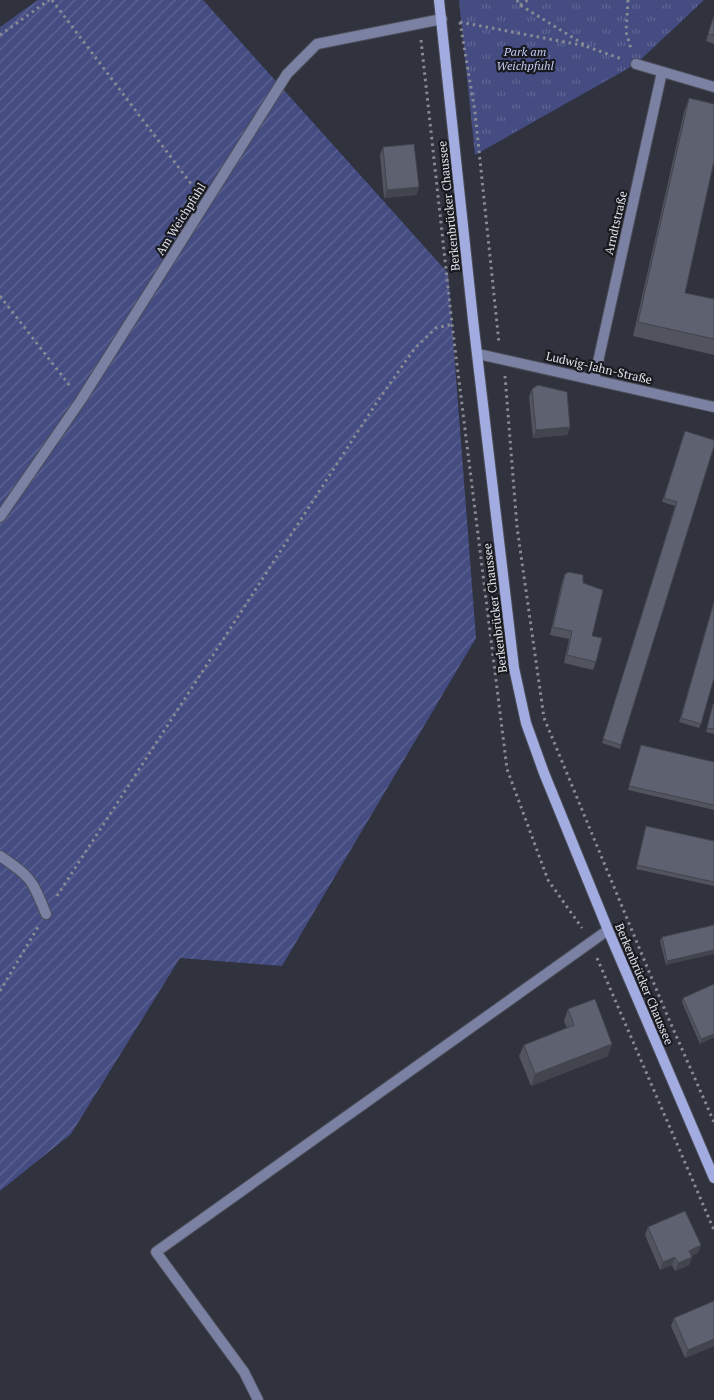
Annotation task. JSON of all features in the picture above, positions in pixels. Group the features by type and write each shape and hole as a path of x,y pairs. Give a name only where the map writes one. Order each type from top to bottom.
{"main road":[{"name":"Berkenbrücker Chaussee","path":"439,0 473,320 514,668 526,723 608,930 714,1178"}],"street":[{"name":"Am Weichpfuhl","path":"0,517 80,400 287,74 317,44 442,19"},
{"path":"636,64 714,88"},
{"name":"Arndtstraße","path":"594,380 662,72"},
{"name":"Ludwig-Jahn-Straße","path":"478,354 714,407"},
{"path":"0,856 26,873 33,882 46,914"},
{"path":"258,1400 244,1372 156,1252 608,930"}],"path":[{"path":"0,35 50,0 205,203"},
{"path":"517,0 520,5 588,47"},
{"path":"520,5 528,0"},
{"path":"628,0 626,32 636,64"},
{"path":"460,15 475,112 495,312 506,387 517,527 544,718 714,1122"},
{"path":"442,19 588,47 636,64"},
{"path":"419,24 458,372"},
{"path":"0,296 80,400"},
{"path":"0,991 46,914 377,402 415,348 436,328 473,320"}],"green space":[{"path":"38,0 203,0 448,273 476,638 282,966 180,958 71,1134 0,1191 0,27"},
{"name":"Park am Weichpfuhl","path":"459,0 704,0 636,64 475,155"}],"building":[{"path":"714,16 714,35 708,34"},
{"path":"689,98 714,104 714,161 685,293 714,299 714,339 638,322"},
{"path":"414,144 419,187 387,190 383,147"},
{"path":"538,385 567,392 570,427 536,430 532,389"},
{"path":"685,431 714,440 714,446 621,745 603,739 677,502 664,498"},
{"path":"569,572 583,575 583,583 603,590 592,636 602,638 596,662 567,655 572,631 553,627 565,574"},
{"path":"714,602 714,678 701,724 681,718"},
{"path":"714,704 714,729 707,728"},
{"path":"641,745 714,762 714,805 629,786"},
{"path":"646,826 714,841 714,882 637,865"},
{"path":"714,925 714,950 667,961 662,937"},
{"path":"714,984 714,1034 701,1039 683,998"},
{"path":"595,999 612,1044 535,1074 524,1045 574,1025 568,1009"},
{"path":"685,1211 701,1245 689,1251 692,1257 678,1263 675,1257 663,1262 648,1227"},
{"path":"714,1301 714,1339 688,1350 674,1318"}]}
